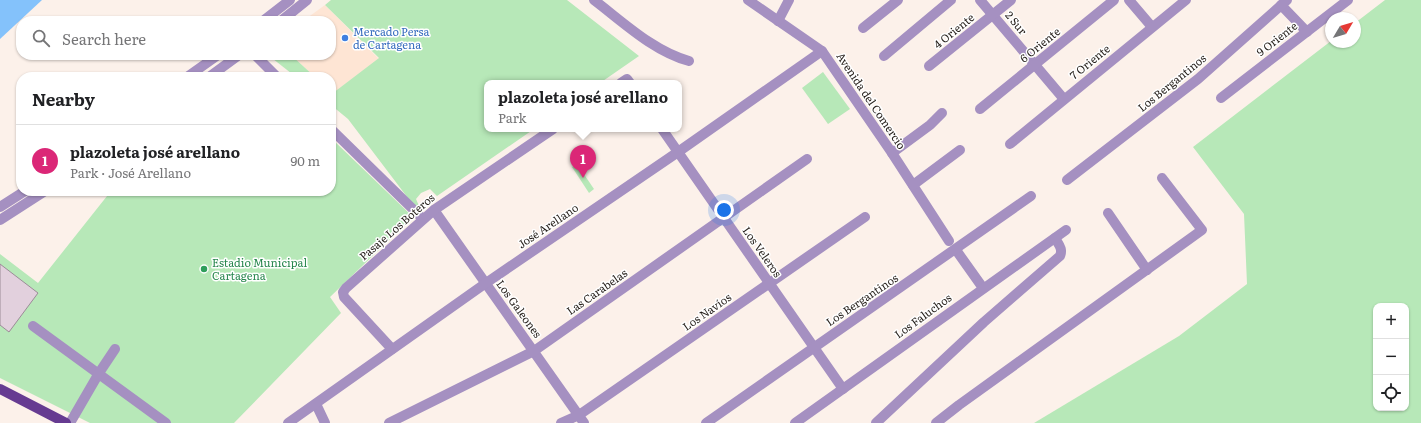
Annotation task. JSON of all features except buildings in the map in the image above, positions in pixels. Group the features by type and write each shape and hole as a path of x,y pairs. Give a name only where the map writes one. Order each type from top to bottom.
{"main road":[{"path":"0,389 66,423"}],"street":[{"path":"270,16 290,0"},
{"path":"287,16 307,0"},
{"path":"594,0 657,47 673,56 690,61"},
{"name":"Avenida del Comercio","path":"748,0 822,51 892,153 949,241"},
{"path":"778,20 789,0"},
{"path":"863,28 898,0"},
{"path":"884,56 951,0"},
{"name":"2 Sur","path":"980,0 1063,98"},
{"name":"4 Oriente","path":"929,66 1012,0"},
{"name":"6 Oriente","path":"980,109 1114,0"},
{"path":"1129,0 1152,27"},
{"name":"7 Oriente","path":"1010,144 1063,98 1186,0"},
{"name":"9 Oriente","path":"1221,98 1348,0"},
{"path":"1284,2 1307,32"},
{"name":"Los Bergantinos","path":"1067,180 1198,79 1284,2"},
{"name":"José Arellano","path":"288,423 486,283 678,152 822,51"},
{"path":"194,72 211,60"},
{"path":"216,72 232,60"},
{"path":"260,60 273,72"},
{"path":"892,153 930,125 942,113"},
{"name":"Pasaje Los Boteros","path":"392,349 344,297 343,292 434,210 549,132"},
{"name":"Los Veleros","path":"664,132 723,219 843,389"},
{"path":"336,135 423,219"},
{"path":"913,185 960,150"},
{"name":"Las Carabelas","path":"389,423 534,351 807,159"},
{"path":"936,423 1202,230 1162,178"},
{"path":"0,207 17,196"},
{"path":"0,220 37,196"},
{"name":"Los Bergantinos","path":"706,423 813,347 956,250 1031,196"},
{"name":"Los Galeones","path":"434,210 582,419"},
{"path":"1108,213 1147,270"},
{"name":"Los Navíos","path":"561,423 582,419 769,284 865,217"},
{"name":"Los Faluchos","path":"794,423 1066,230"},
{"path":"876,423 984,322 1060,256 1062,252 1061,248 1055,238"},
{"path":"956,250 983,288"},
{"path":"33,326 166,423"},
{"path":"70,423 99,373 115,349"},
{"path":"316,404 325,423"}],"shaded area":[{"name":"Mercado Persa de Cartagena","path":"325,5 336,16 310,16"},
{"name":"Mercado Persa de Cartagena","path":"336,16 379,59 336,91 336,72 310,72 296,60 336,60"}],"green space":[{"path":"331,0 567,0 639,56 604,80 484,80 484,132 530,132 437,196 430,189 421,193 416,199 419,206 414,206 348,119 336,109 336,91 379,58 325,5"},
{"path":"1385,0 1421,0 1421,423 1034,423 1179,336 1247,284 1244,214 1193,147 1325,46 1325,48 1361,48 1361,18"},
{"path":"274,60 296,60 310,72 290,72"},
{"path":"823,72 850,109 828,124 802,88"},
{"name":"Estadio Municipal Cartagena","path":"336,143 413,217 330,297 341,313 234,423 90,423 0,378 0,254 38,283 107,196 336,196"},
{"path":"577,164 594,189 589,193 572,167"}],"water":[{"path":"0,0 42,0 25,16 16,16 16,24 0,39"}],"place":[{"name":"Mercado Persa de Cartagena","path":"345,38"},
{"name":"plazoleta josé arellano","path":"583,178"},
{"name":"Estadio Municipal Cartagena","path":"204,269"}]}
